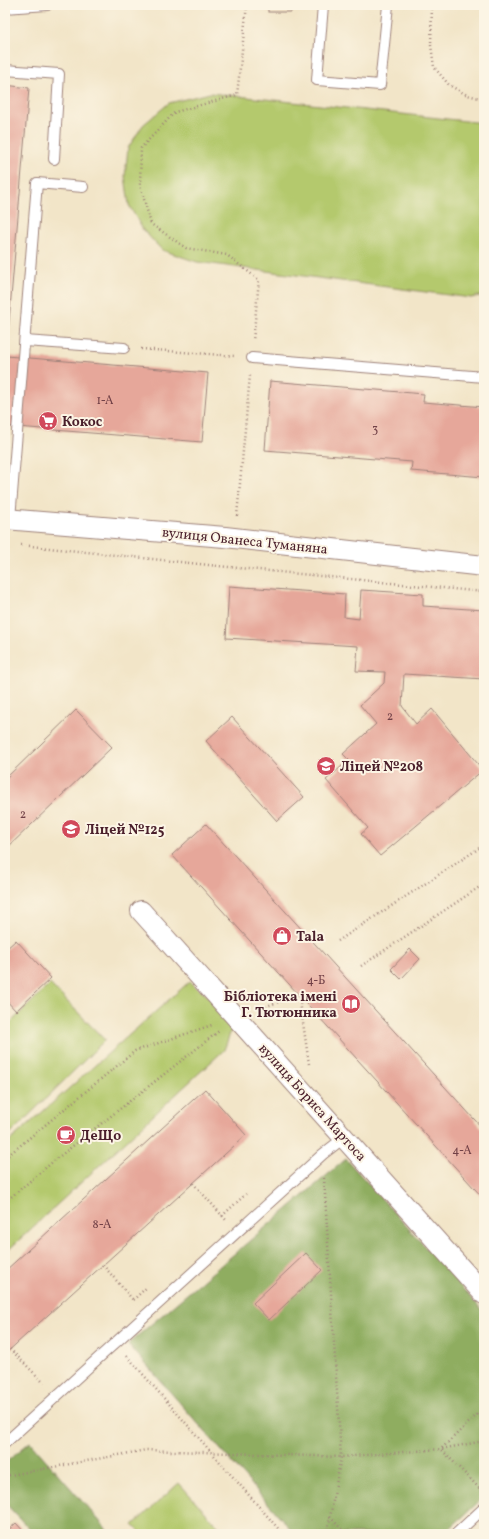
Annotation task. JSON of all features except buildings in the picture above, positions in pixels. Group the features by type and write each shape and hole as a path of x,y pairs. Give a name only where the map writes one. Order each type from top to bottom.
{"street":[{"name":"вулиця Ованеса Туманяна","path":"7,519 225,537 484,566"},
{"name":"вулиця Бориса Мартоса","path":"142,910 484,1294"}],"lane":[{"path":"5,8 47,5"},
{"path":"323,5 317,80 380,85 388,5"},
{"path":"5,70 59,74 54,159"},
{"path":"7,519 37,183 83,187"},
{"path":"24,341 124,348"},
{"path":"252,358 484,377"},
{"path":"5,1443 323,1154 345,1137"},
{"path":"456,1534 484,1508"}],"path":[{"path":"237,518 259,280 227,255 186,248 150,224 140,185 140,148 175,112 237,96 247,5"},
{"path":"432,5 431,45 434,67 448,85 467,95 484,99"},
{"path":"146,350 252,358"},
{"path":"21,545 484,592"},
{"path":"338,940 484,845"},
{"path":"361,966 484,884"},
{"path":"5,1158 135,1051 299,995"},
{"path":"5,1202 55,1160 236,1017"},
{"path":"323,1154 341,1457 327,1534"},
{"path":"193,1183 237,1232"},
{"path":"222,1216 246,1194"},
{"path":"103,1265 146,1315"},
{"path":"115,1343 283,1534"},
{"path":"10,1349 56,1397"},
{"path":"441,1449 484,1408"},
{"path":"5,1476 146,1450 341,1457 441,1449 484,1440"},
{"path":"441,1449 484,1493"},
{"path":"330,1517 346,1534"}],"green space":[{"path":"210,93 484,123 484,295 471,298 197,262 162,250 143,230 129,205 125,176 128,148 143,125 169,103"},
{"path":"189,982 236,1017 224,1050 5,1253 5,1145"},
{"path":"50,984 105,1040 5,1139 5,1028"},
{"path":"346,1159 484,1312 484,1497 444,1534 295,1534 128,1344"},
{"path":"30,1442 111,1534 34,1534 5,1503 5,1463"},
{"path":"179,1483 225,1534 142,1534 133,1525"}],"place":[{"name":"Кокос","path":"48,421"},
{"name":"Ліцей №208","path":"326,766"},
{"name":"Ліцей №125","path":"71,829"},
{"name":"Tala","path":"282,936"},
{"name":"Бібліотека імені Г. Тютюнника","path":"351,1004"},
{"name":"ДеЩо","path":"66,1135"}]}
